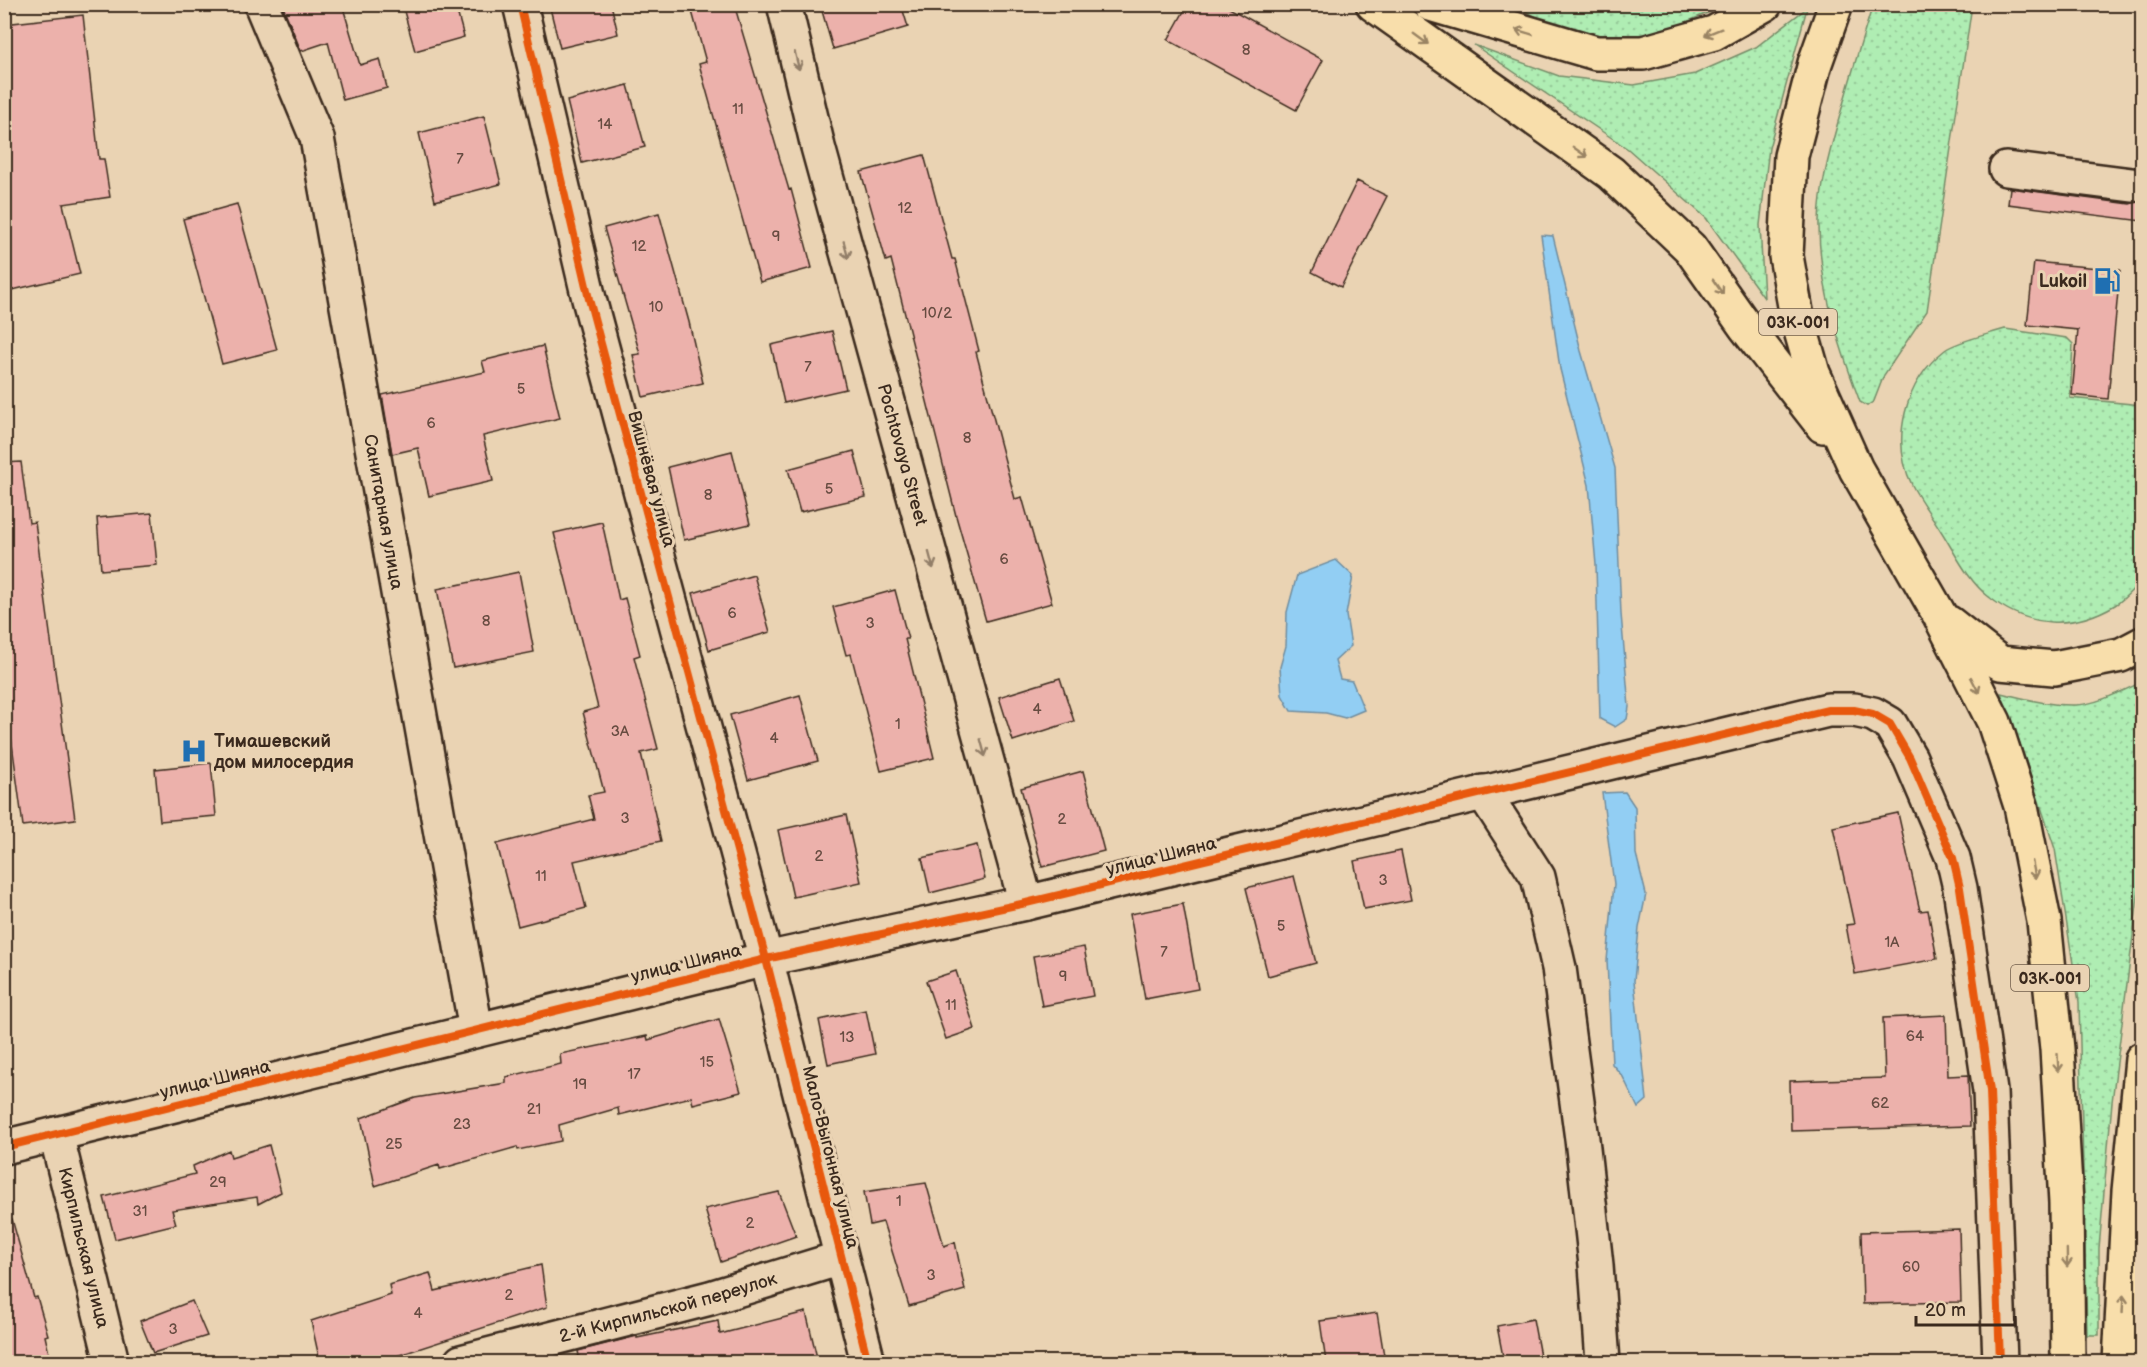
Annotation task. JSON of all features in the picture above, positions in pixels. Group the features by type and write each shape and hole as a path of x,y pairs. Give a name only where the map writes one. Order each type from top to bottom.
{"main road":[{"path":"1373,4 1611,173 1690,248 1745,326 1856,469"},
{"path":"1430,4 1596,52 1643,53 1714,33 1765,4"},
{"name":"03К-001","path":"1836,4 1815,63 1791,156 1786,256 1797,317 1813,373 1856,469 1939,614 1994,722 2021,806 2044,921 2057,1049 2066,1203 2068,1362"},
{"name":"03К-001","path":"1939,614 2000,663 2054,668 2121,655 2142,644"},
{"path":"2120,1362 2129,1191 2142,1059"}],"street":[{"name":"Санитарная улица","path":"261,4 317,138 476,1030"},
{"name":"Вишнёвая улица","path":"520,4 589,299 766,959"},
{"name":"Pochtovaya Street","path":"784,4 821,159 1026,903"},
{"path":"2006,169 2132,185"},
{"name":"улица Шияна","path":"4,1147 766,959 1026,903 1828,711 1854,710 1873,714 1890,724 1910,758 1953,858 1960,888 1990,1091 2000,1362"},
{"path":"1483,792 1538,877 1559,968 1596,1265 1603,1362"},
{"name":"Мало-Выгонная улица","path":"766,959 868,1362"},
{"name":"Кирпильская улица","path":"56,1134 112,1362"},
{"name":"2-й Кирпильской переулок","path":"461,1362 710,1298 841,1258"}],"green space":[{"path":"1515,5 1723,5 1660,34 1601,39 1545,22"},
{"path":"1873,5 1972,5 1927,311 1884,375 1874,401 1867,406 1860,402 1831,313 1822,267 1819,221 1823,184 1831,146"},
{"path":"1807,8 1769,148 1760,225 1764,298 1706,218 1628,149 1474,45 1559,76 1634,85 1695,74 1756,47"},
{"path":"2005,329 2067,338 2073,344 2070,398 2142,405 2142,580 2115,605 2083,619 2067,622 2035,620 2019,615 1989,597 1962,566 1915,491 1905,468 1902,431 1905,412 1920,378 1931,363 1950,347"},
{"path":"2142,682 2142,865 2112,1102 2099,1248 2099,1335 2087,1335 2079,1002 2055,849 2001,693 2047,703 2076,705 2101,700"}],"water":[{"path":"1541,235 1553,236 1581,351 1615,468 1621,614 1629,707 1627,719 1615,727 1600,719 1596,565 1589,485 1560,369"},
{"path":"1336,560 1353,576 1346,615 1351,646 1335,661 1340,679 1352,681 1364,710 1345,718 1326,713 1291,711 1282,695 1280,667 1286,646 1287,612 1297,575"},
{"path":"1625,792 1635,807 1636,854 1646,894 1639,928 1634,981 1647,1100 1638,1108 1623,1077 1612,1064 1607,961 1614,884 1602,793"}],"building":[{"path":"282,4 342,4 360,65 380,59 387,88 343,100 328,42 301,51"},
{"path":"402,4 455,4 464,37 415,51"},
{"path":"549,4 611,4 618,34 560,48"},
{"path":"690,4 734,4 789,190 791,189 812,268 760,282 699,64 706,62"},
{"path":"820,4 901,4 908,27 833,49"},
{"path":"1188,4 1222,4 1323,60 1296,110 1168,40"},
{"path":"83,15 99,159 104,159 110,197 63,204 80,274 4,292 4,24"},
{"path":"628,85 645,147 582,163 567,101"},
{"path":"484,116 501,184 435,201 419,133"},
{"path":"924,155 952,259 955,259 979,351 976,352 1015,499 1022,497 1052,603 986,621 956,516 891,259 886,261 861,172"},
{"path":"1357,181 1387,196 1341,287 1312,272"},
{"path":"2010,188 2130,204 2142,200 2142,221 2008,204"},
{"path":"237,204 277,350 222,364 183,219"},
{"path":"659,213 703,383 643,397 633,355 640,354 604,228"},
{"path":"2034,262 2120,270 2108,399 2072,395 2078,330 2027,325"},
{"path":"832,331 846,389 784,403 771,345"},
{"path":"543,346 560,418 483,436 493,481 429,496 418,448 392,454 382,395 485,372 482,361"},
{"path":"732,451 750,524 684,540 668,467"},
{"path":"854,451 866,497 800,512 788,469"},
{"path":"21,462 29,523 35,522 75,819 23,826 4,684 4,463"},
{"path":"152,513 157,565 101,570 97,518"},
{"path":"602,522 619,600 625,598 640,655 634,657 658,749 641,753 661,841 574,861 586,908 518,926 497,844 594,819 588,795 604,792 583,712 598,708 554,533"},
{"path":"519,572 534,652 453,668 437,589"},
{"path":"754,575 770,632 709,650 693,593"},
{"path":"895,590 934,758 881,771 851,654 846,655 833,607"},
{"path":"1060,678 1074,721 1013,741 999,697"},
{"path":"800,695 818,761 748,780 730,715"},
{"path":"211,763 216,816 160,821 155,769"},
{"path":"1083,771 1104,851 1042,867 1021,788"},
{"path":"1898,813 1920,911 1928,910 1937,959 1855,974 1846,925 1854,924 1833,827"},
{"path":"846,815 861,882 793,897 778,830"},
{"path":"977,845 985,879 930,893 922,858"},
{"path":"1401,851 1411,900 1364,909 1354,861"},
{"path":"1294,876 1316,963 1268,976 1246,888"},
{"path":"1183,904 1198,989 1145,999 1130,914"},
{"path":"1084,947 1093,996 1042,1006 1033,956"},
{"path":"956,971 975,1029 946,1039 926,981"},
{"path":"866,1010 875,1054 828,1064 819,1020"},
{"path":"1946,1015 1948,1076 1968,1075 1970,1126 1791,1131 1790,1081 1885,1078 1883,1018"},
{"path":"719,1019 741,1092 693,1104 691,1097 619,1115 618,1108 559,1125 561,1141 518,1150 517,1147 440,1169 439,1165 375,1186 361,1118 415,1098 506,1083 506,1077 561,1064 560,1054 647,1036 648,1040"},
{"path":"269,1145 281,1192 258,1204 257,1197 172,1210 176,1224 115,1239 104,1197 195,1174 193,1166 229,1150 231,1157"},
{"path":"926,1183 944,1246 955,1242 965,1290 909,1306 883,1222 870,1225 864,1192"},
{"path":"779,1192 796,1236 721,1262 705,1209"},
{"path":"12,1219 34,1298 37,1297 48,1335 45,1336 51,1362 4,1362 4,1220"},
{"path":"1959,1229 1961,1302 1863,1304 1861,1232"},
{"path":"541,1265 547,1307 378,1362 320,1362 311,1321 391,1295 389,1285 430,1273 435,1291"},
{"path":"192,1301 207,1336 153,1353 140,1321"},
{"path":"806,1312 818,1362 563,1362 579,1356 578,1351 637,1336 637,1338 718,1321 720,1334"},
{"path":"1377,1313 1385,1362 1326,1362 1320,1321"},
{"path":"1533,1319 1540,1356 1504,1362 1497,1326"}],"cycle path":[{"path":"520,4 589,299 766,959 868,1362"},
{"path":"4,1147 766,959 1026,903 1828,710 1854,710 1873,714 1890,724 1910,758 1953,858 1960,888 1990,1091 2000,1362"}],"place":[{"name":"Lukoil","path":"2107,281"},
{"name":"Тимашевский дом милосердия","path":"194,751"}]}
